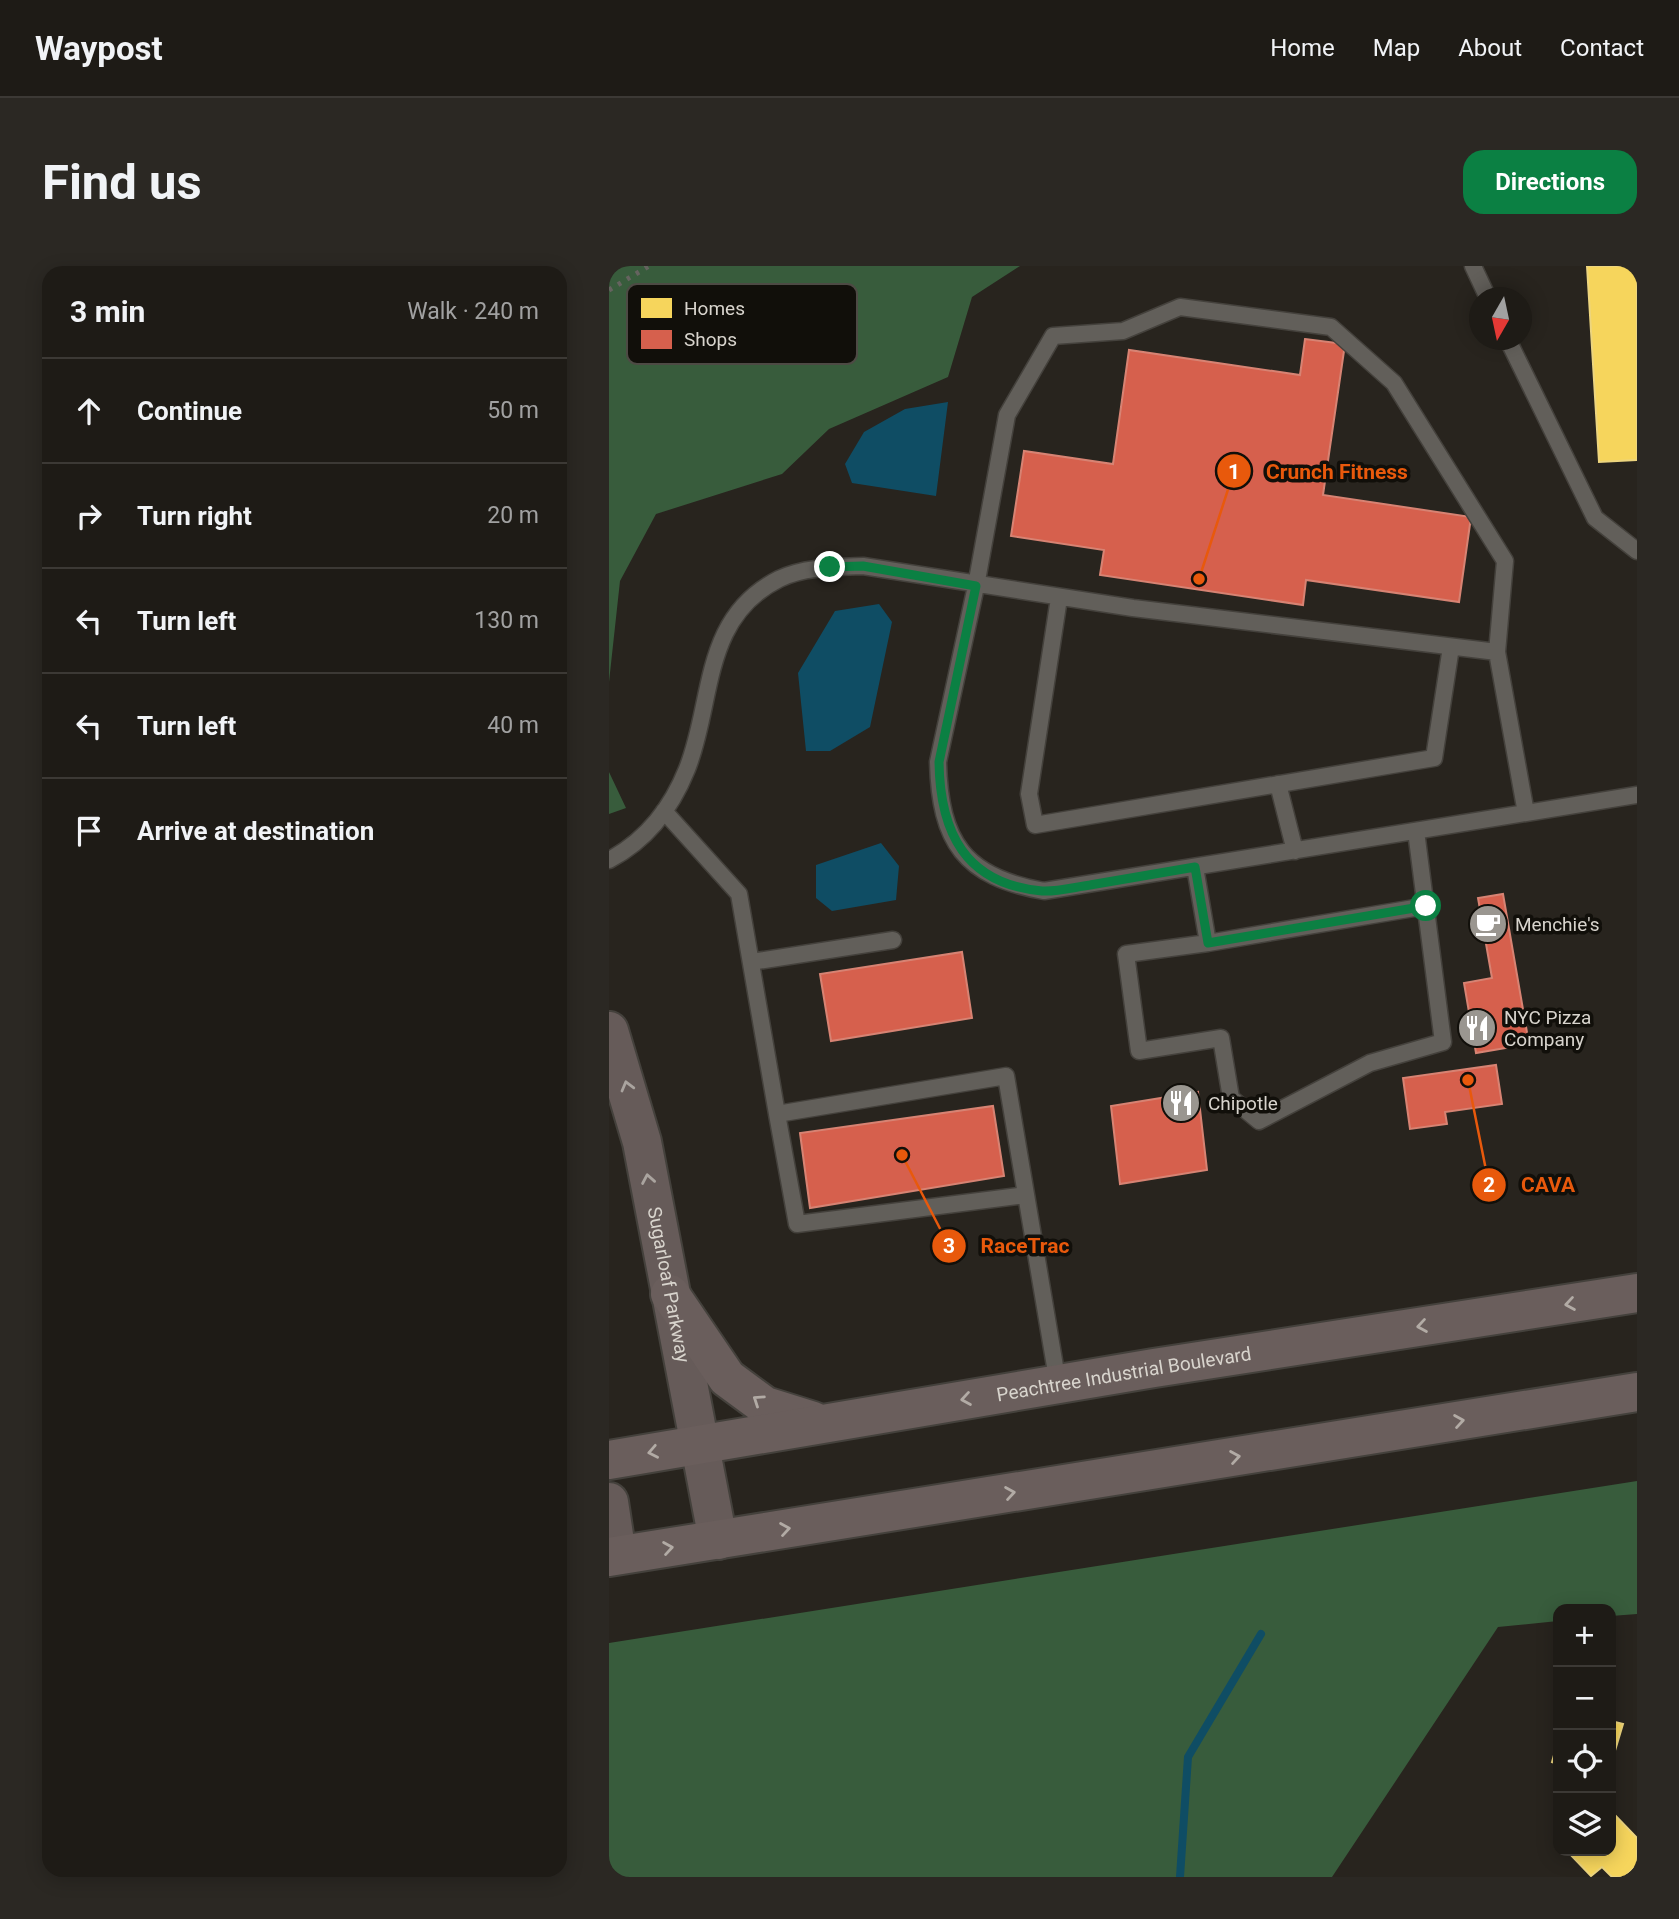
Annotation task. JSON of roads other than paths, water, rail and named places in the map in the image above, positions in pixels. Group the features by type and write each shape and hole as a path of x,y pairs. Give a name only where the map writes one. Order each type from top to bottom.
{"highway":[{"name":"Peachtree Industrial Boulevard","path":"609,1460 1630,1290"},
{"path":"670,1294 727,1378 765,1406 821,1423"},
{"path":"613,1556 1637,1392"}],"main road":[{"name":"Sugarloaf Parkway","path":"609,1031 642,1142 697,1444 718,1540"},
{"path":"609,1502 613,1556"}],"lane":[{"path":"1472,266 1482,287"},
{"path":"1526,813 1497,652 1505,561 1394,383 1331,327 1180,307 1123,331 1053,336 1007,415 976,586 939,762 939,790 948,828 959,850 986,874 1014,886 1044,891 1295,851 1526,813 1637,794"},
{"path":"1513,350 1595,519 1637,551"},
{"path":"609,860 632,848 655,827 687,769 717,646 745,605 779,579 830,567 863,566 1059,598 1497,652"},
{"path":"1059,598 1029,794 1035,825 1434,758 1451,647"},
{"path":"1278,784 1295,851"},
{"path":"664,811 739,894 797,1224 1026,1195"},
{"path":"1416,831 1426,906 1443,1042 1370,1063 1259,1121 1231,1098 1221,1038 1139,1051 1126,954 1426,906"},
{"path":"1195,867 1208,943"},
{"path":"751,962 893,940"},
{"path":"777,1114 1006,1076 1058,1384"}],"water":[{"path":"948,402 936,496 852,483 845,464 864,432 905,409"},
{"path":"879,604 892,622 870,727 830,751 806,751 798,673 835,611"},
{"path":"881,843 899,866 896,900 832,911 816,898 816,865"}],"waterway":[{"path":"1180,1877 1188,1757 1261,1634"}],"railway":[{"path":"609,290 649,266"}],"place":[{"name":"Crunch Fitness","path":"1199,579"},
{"name":"Menchie's","path":"1488,924"},
{"name":"NYC Pizza Company","path":"1477,1028"},
{"name":"CAVA","path":"1468,1080"},
{"name":"Chipotle","path":"1181,1103"},
{"name":"RaceTrac","path":"902,1155"}]}
